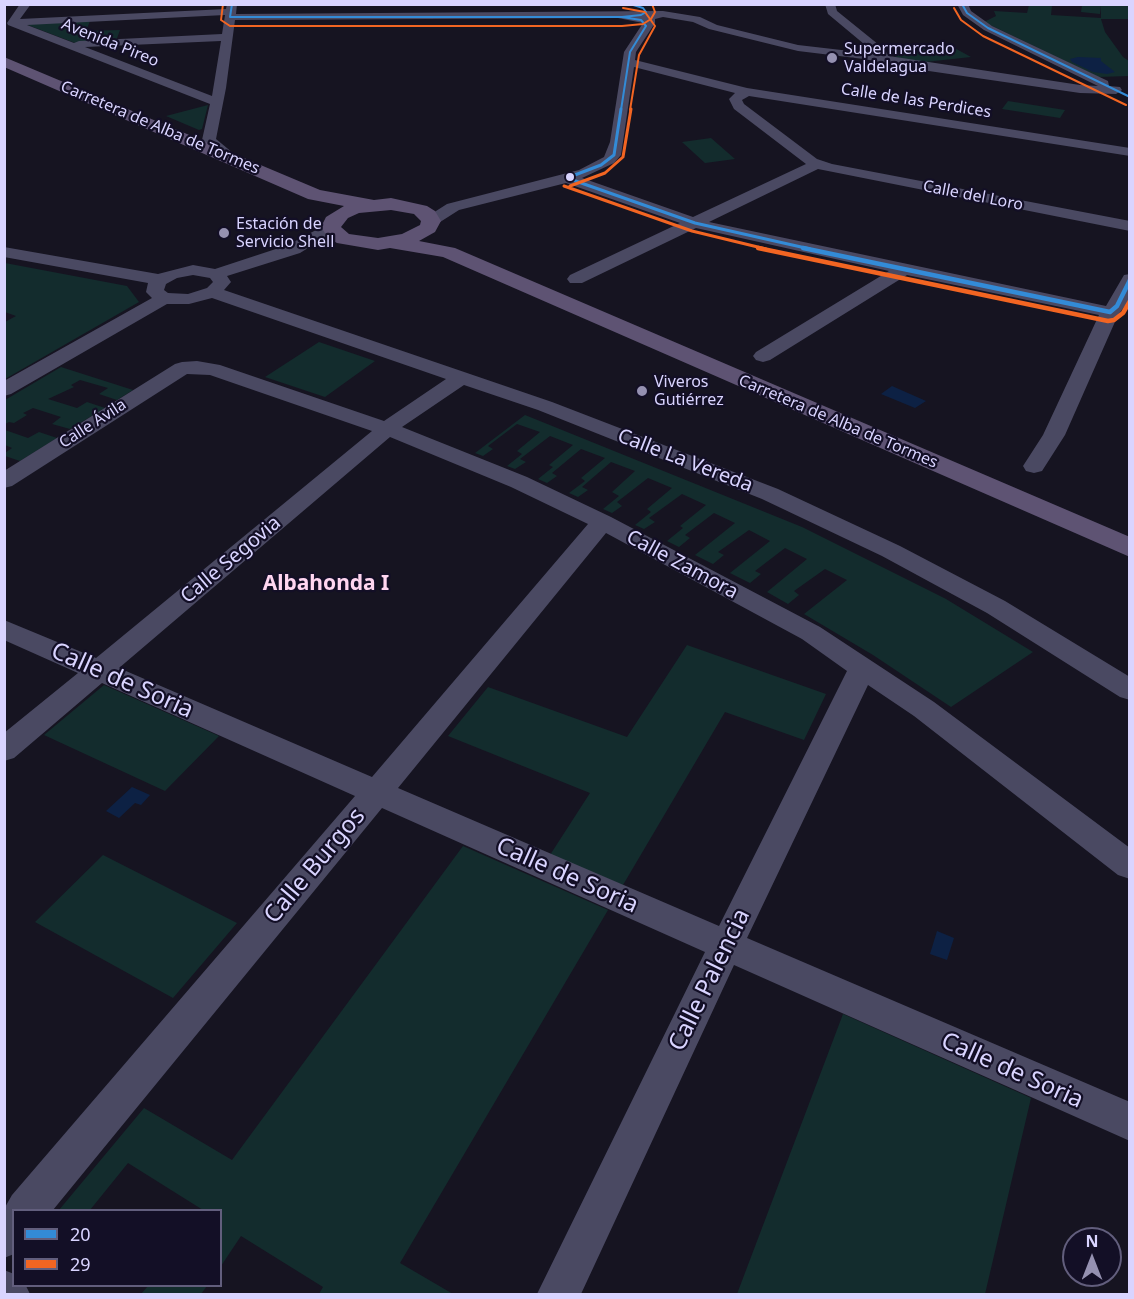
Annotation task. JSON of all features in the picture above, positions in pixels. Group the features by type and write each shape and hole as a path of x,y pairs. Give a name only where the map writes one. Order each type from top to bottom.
{"main road":[{"name":"Carretera de Alba de Tormes","path":"4,61 315,195 370,205"},
{"path":"315,195 326,205 335,234 344,239 362,243 394,243 414,237 429,225"},
{"path":"332,224 341,214 370,205 406,206"},
{"name":"Carretera de Alba de Tormes","path":"406,206 428,215 434,241 448,252"},
{"name":"Carretera de Alba de Tormes","path":"394,243 448,252 1130,548"}],"street":[{"path":"12,23 26,4"},
{"path":"429,225 453,207 567,178 601,165 614,155 630,52 646,10 628,4"},
{"path":"830,4 832,12 880,51 884,58"},
{"path":"962,4 973,18 999,34 1130,97"},
{"path":"12,23 231,11 643,18 699,14 713,27 784,45 884,58 915,65 1071,88 1116,90"},
{"path":"231,11 220,88 209,140 231,158"},
{"name":"Avenida Pireo","path":"12,23 216,102"},
{"path":"69,45 227,37"},
{"path":"839,53 872,45"},
{"name":"Calle de las Perdices","path":"628,62 673,77 747,92 1130,152"},
{"name":"Calle de las Perdices","path":"625,80 673,77"},
{"name":"Avenida Pireo","path":"183,90 220,88"},
{"name":"Calle del Loro","path":"747,92 736,97 734,101 798,152 818,164 854,174 1130,225"},
{"path":"179,135 203,131 211,127"},
{"path":"576,279 818,164"},
{"path":"567,178 695,223 1110,312"},
{"path":"406,206 473,201"},
{"path":"4,252 162,289 189,299 215,283 294,249 332,224"},
{"path":"294,249 362,243"},
{"path":"764,356 904,269"},
{"path":"4,390 162,289 172,274 193,270 215,283"},
{"path":"1034,466 1054,435 1110,312 1118,306 1130,279"},
{"name":"Calle La Vereda","path":"215,283 462,377 545,406 771,494 825,519 996,607 1130,690"},
{"name":"Calle Zamora","path":"182,368 213,369 388,429 519,482 603,522 811,633 924,709 1130,866"},
{"name":"Calle Ávila","path":"4,481 182,368"},
{"name":"Calle Segovia","path":"4,750 388,429 462,377"},
{"name":"Calle Burgos","path":"28,1209 603,522"},
{"name":"Calle de Soria","path":"4,629 1130,1122"},
{"name":"Calle Palencia","path":"559,1294 863,667"},
{"path":"4,1292 8,1294"}],"green space":[{"path":"1029,5 1052,5 1051,15 1101,18 1101,5 1129,5 1129,19 1101,19 1105,32 1123,57 1129,61 1129,76 1098,77 984,22 996,16 994,11 1027,13"},
{"path":"1082,5 1101,5 1100,14 1081,12"},
{"path":"90,21 86,31 120,30 116,41 75,43 25,24"},
{"path":"949,45 971,57 916,63 896,57 887,51"},
{"path":"1008,101 1065,110 1060,118 1002,109"},
{"path":"208,105 202,129 199,130 166,116"},
{"path":"711,138 735,159 705,163 682,142"},
{"path":"5,263 127,286 139,302 5,379 5,322 16,316 5,312"},
{"path":"319,342 375,361 325,397 265,377"},
{"path":"61,367 133,390 117,400 99,394 108,388 80,380 71,385 74,387 48,399 77,408 87,402 105,408 70,429 52,424 61,417 33,408 23,413 27,415 14,423 5,424 5,400"},
{"path":"525,415 802,527 946,599 1033,652 951,707 873,655 804,614 847,580 825,569 794,591 799,595 788,604 767,592 807,559 785,548 755,571 761,574 750,583 730,573 770,541 749,530 718,552 724,555 713,564 695,555 735,523 714,513 685,535 690,538 679,547 667,541 683,528 680,526 706,505 682,494 649,518 655,522 644,529 635,525 651,512 647,509 672,488 648,478 617,502 622,506 612,513 603,509 619,496 612,492 635,471 611,462 582,487 588,490 578,497 569,493 585,481 581,478 605,458 581,449 552,473 557,476 547,483 538,479 553,467 549,465 573,445 550,436 520,459 526,462 515,469 507,466 522,454 517,451 540,432 517,424 488,446 493,449 483,456 475,453"},
{"path":"5,430 28,438 39,432 57,438 20,461 5,456 5,453 12,448 5,445"},
{"path":"687,645 826,694 804,740 725,712 623,885 550,855 590,793 448,736 488,687 627,737"},
{"path":"104,685 219,736 165,791 44,735"},
{"path":"463,846 608,910 400,1263 453,1294 319,1294 323,1287 241,1236 222,1264 222,1209 201,1209 128,1163 91,1209 60,1209 144,1108 232,1160"},
{"path":"103,855 237,923 173,998 35,922"},
{"path":"843,1014 1031,1098 985,1294 737,1294"},
{"path":"147,1287 206,1287 201,1294 141,1294"}],"water":[{"path":"1101,58 1101,61 1115,72 1107,74 1093,72 1070,59"},
{"path":"892,386 926,401 915,408 881,394"},
{"path":"132,787 150,795 141,805 135,803 119,818 106,811"},
{"path":"937,931 954,938 947,960 930,954"}],"transit line":[{"name":"29","path":"223,4 221,20 230,26 622,26 643,24 651,19 655,12 652,4"},
{"name":"20","path":"232,4 230,17 622,17 641,15 646,12 643,8 630,4"},
{"name":"20","path":"962,4 967,13 988,28 1130,97"},
{"name":"29","path":"570,186 605,173 623,157 639,55 655,26 645,12 623,8"},
{"name":"29","path":"954,8 961,20 983,36 1126,105"},
{"name":"20","path":"567,178 601,165 614,155 630,52 646,26 641,20 622,17"},
{"name":"20","path":"567,178 695,223 729,232 1110,312 1117,306 1130,280"},
{"name":"29","path":"564,186 727,241 1108,321 1114,320 1123,313 1130,301"}],"place":[{"name":"Supermercado Valdelagua","path":"832,58"},
{"name":"Estación de Servicio Shell","path":"224,233"},
{"name":"Viveros Gutiérrez","path":"642,391"}],"district":[{"name":"Albahonda I","path":"326,584"}]}
